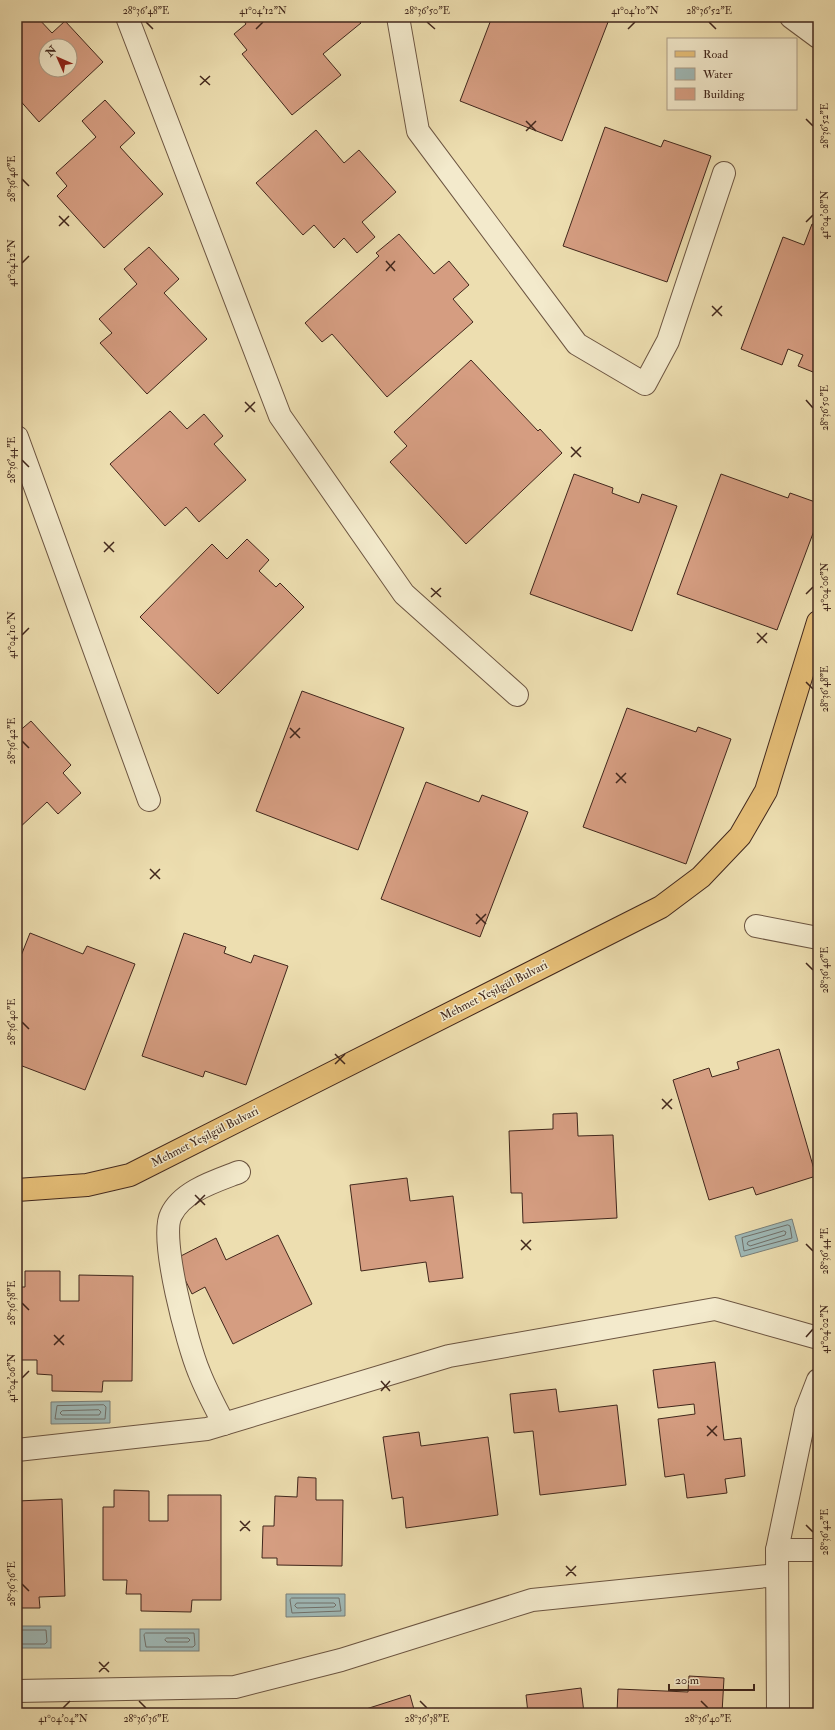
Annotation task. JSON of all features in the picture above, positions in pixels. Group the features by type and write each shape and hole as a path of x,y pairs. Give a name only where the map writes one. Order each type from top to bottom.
{"main road":[{"name":"Mehmet Yeşilgül Bulvari","path":"17,1190 87,1186 130,1175 661,907 701,876 740,836 766,791 818,622"}],"street":[{"path":"127,17 280,416 404,594 517,695"},
{"path":"398,17 418,130 577,344 645,384 668,341 724,173"},
{"path":"791,17 818,37"},
{"path":"17,437 149,800"},
{"path":"756,926 818,938"},
{"path":"224,1424 198,1371 185,1325 173,1274 168,1237 168,1223 171,1214 188,1195 206,1184 239,1172"},
{"path":"17,1450 207,1429 449,1356 715,1309 818,1338"},
{"path":"778,1713 777,1550 806,1412 818,1380"},
{"path":"777,1550 818,1550"},
{"path":"17,1690 235,1687 341,1660 532,1600 777,1575"}],"water":[{"path":"792,1219 798,1241 741,1257 735,1236"},
{"path":"110,1401 110,1423 51,1424 51,1402"},
{"path":"286,1594 345,1594 345,1616 286,1617"},
{"path":"17,1626 51,1626 51,1648 17,1648"},
{"path":"140,1629 199,1629 199,1651 140,1651"}],"building":[{"path":"17,17 37,17 52,33 65,21 103,62 39,122 17,97"},
{"path":"241,17 356,17 361,23 323,54 341,75 292,115 242,54 247,50 234,34 246,24"},
{"path":"492,17 610,17 562,141 460,101"},
{"path":"105,100 135,133 120,147 163,194 104,248 57,196 67,186 56,173 96,137 82,121"},
{"path":"605,127 661,147 664,140 711,156 667,282 563,246"},
{"path":"316,130 344,163 359,150 396,192 362,222 375,237 357,253 344,238 334,248 314,225 303,235 256,183"},
{"path":"812,224 818,226 818,374 798,366 803,355 788,349 782,365 741,349 783,237 804,245"},
{"path":"399,234 434,274 449,261 469,285 453,299 473,322 387,397 332,334 322,342 305,323 379,256 376,253"},
{"path":"149,247 179,279 164,293 207,339 147,394 100,343 112,333 99,319 137,284 124,269"},
{"path":"471,360 538,431 540,429 562,453 466,544 390,462 407,446 394,432"},
{"path":"170,411 187,429 204,414 223,436 214,444 246,480 199,522 186,507 165,526 110,464"},
{"path":"574,474 613,488 612,493 639,503 642,494 677,506 632,631 530,594"},
{"path":"721,474 788,498 790,493 818,503 818,520 777,630 677,594"},
{"path":"247,539 269,560 259,571 276,587 280,583 304,607 218,694 140,617 212,544 227,559"},
{"path":"302,691 404,728 358,850 256,811"},
{"path":"627,708 696,732 698,727 731,739 686,864 583,827"},
{"path":"31,721 71,765 63,773 81,793 58,814 47,802 17,830 17,733"},
{"path":"426,782 479,802 482,795 528,812 480,937 381,899"},
{"path":"30,933 83,954 87,946 135,964 85,1090 17,1064 17,966"},
{"path":"184,933 226,947 224,953 251,963 254,955 288,966 246,1085 205,1071 203,1077 142,1056"},
{"path":"779,1049 816,1176 756,1195 753,1187 709,1200 673,1080 709,1068 712,1077 739,1069 737,1062"},
{"path":"577,1113 578,1136 613,1135 617,1218 523,1223 522,1193 511,1193 509,1131 553,1129 553,1114"},
{"path":"407,1178 410,1201 453,1196 463,1278 429,1282 426,1262 361,1271 350,1185"},
{"path":"278,1235 312,1304 233,1344 205,1287 192,1294 175,1259 216,1238 226,1260"},
{"path":"25,1271 60,1271 60,1301 79,1301 79,1275 133,1276 132,1381 103,1381 102,1392 52,1391 52,1375 37,1374 37,1360 17,1360 17,1287 25,1287"},
{"path":"715,1362 724,1440 741,1438 745,1476 725,1479 727,1493 687,1498 684,1474 665,1477 658,1419 695,1414 694,1404 658,1408 653,1370"},
{"path":"556,1389 559,1412 617,1405 626,1485 540,1495 533,1431 514,1433 510,1394"},
{"path":"419,1432 421,1446 488,1437 498,1515 406,1528 403,1497 392,1499 383,1437"},
{"path":"298,1477 316,1478 316,1500 343,1500 342,1566 277,1565 277,1558 262,1558 263,1526 274,1526 275,1496 297,1497"},
{"path":"114,1490 149,1491 149,1521 168,1521 168,1495 221,1495 221,1600 192,1600 191,1612 141,1611 141,1594 126,1594 127,1580 103,1580 103,1507 114,1507"},
{"path":"62,1499 65,1596 39,1597 40,1608 17,1608 18,1501"},
{"path":"689,1676 724,1678 722,1713 617,1713 618,1689 688,1692"},
{"path":"581,1688 584,1713 528,1713 526,1695"},
{"path":"410,1695 415,1713 367,1713 366,1709"}]}
